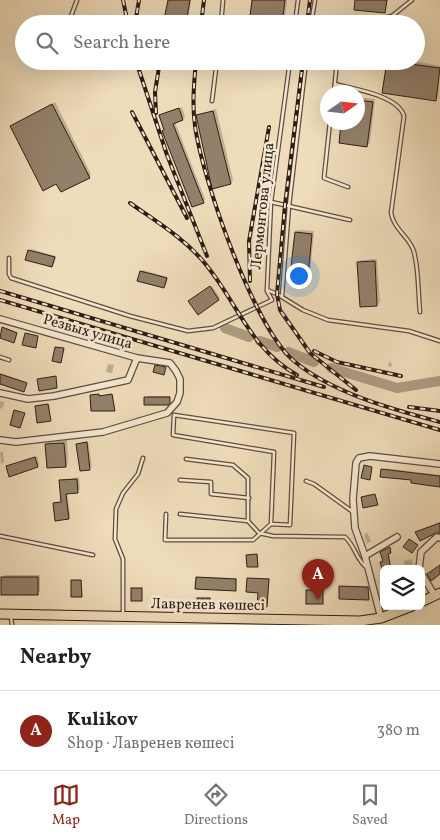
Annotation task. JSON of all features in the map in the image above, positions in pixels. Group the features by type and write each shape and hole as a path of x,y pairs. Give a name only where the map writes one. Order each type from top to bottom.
{"main road":[{"path":"425,600 438,594"},
{"name":"Лавренев көшесі","path":"0,614 99,621 123,616 361,623 402,610"}],"street":[{"name":"Резвых улица","path":"0,319 137,358 170,363 180,379 180,393 177,402 166,413 103,432 16,442 0,440"},
{"path":"0,393 28,399 54,396 128,380 137,358"},
{"path":"381,618 365,556 357,534 354,512 354,471 359,458 370,456 440,464"},
{"path":"365,556 397,536"},
{"path":"419,565 421,552 437,537 440,538"},
{"path":"425,578 438,594"}],"lane":[{"path":"71,15 77,0"},
{"path":"222,15 223,0"},
{"path":"296,15 298,0"},
{"path":"312,15 314,0"},
{"path":"393,15 412,0"},
{"path":"212,101 216,70"},
{"name":"Лермонтова улица","path":"289,70 271,202 267,290 303,310 328,320 409,331 440,341"},
{"path":"282,297 288,206 305,70"},
{"path":"336,70 335,84 373,94 397,104 403,111 404,116 390,213 393,224 409,243 414,253 420,312"},
{"path":"329,130 324,178 348,187"},
{"path":"271,202 350,220"},
{"path":"9,258 9,274 11,278 130,316 188,331 213,328 272,300 267,290"},
{"path":"0,357 9,360"},
{"path":"166,514 165,540 253,540 271,524 290,525 294,434 174,415 172,435 274,452 271,524"},
{"path":"123,616 123,560 116,538 116,509 123,493 138,474 143,458"},
{"path":"186,459 238,467 248,478 248,521 259,534 273,536 345,537 351,543 361,563 369,570"},
{"path":"180,480 212,482 211,494 249,498"},
{"path":"306,481 314,484 354,512"},
{"path":"180,514 248,521"},
{"path":"0,536 93,555"},
{"path":"11,615 12,625"}],"building":[{"path":"168,0 190,0 188,15 165,15"},
{"path":"252,0 285,0 283,15 250,15"},
{"path":"355,0 387,0 385,13 354,10"},
{"path":"425,66 440,68 436,101 382,93 386,70 425,70"},
{"path":"365,101 373,102 367,147 339,143 340,130 365,130"},
{"path":"52,104 90,178 61,192 56,184 43,191 10,126"},
{"path":"179,108 183,120 173,124 204,203 192,207 162,131 164,130 159,115"},
{"path":"213,111 231,184 212,189 196,115"},
{"path":"295,232 312,234 308,277 290,275"},
{"path":"28,250 55,257 52,267 25,260"},
{"path":"375,261 377,306 360,307 357,262"},
{"path":"140,271 167,278 164,288 137,281"},
{"path":"210,286 219,300 198,315 188,301"},
{"path":"2,327 17,333 14,343 0,338"},
{"path":"25,333 38,336 36,348 22,345"},
{"path":"55,347 64,348 61,363 52,361"},
{"path":"155,365 166,367 164,375 153,372"},
{"path":"0,374 27,383 24,392 0,384"},
{"path":"56,376 57,388 39,391 37,379"},
{"path":"99,394 99,396 112,394 115,411 91,411 90,395"},
{"path":"144,397 170,397 170,403 168,405 144,405"},
{"path":"48,404 51,421 37,423 35,406"},
{"path":"14,410 25,413 20,428 10,425"},
{"path":"87,442 90,470 80,471 76,444"},
{"path":"64,443 66,467 47,468 45,444"},
{"path":"35,457 38,467 9,477 6,466"},
{"path":"364,465 372,467 370,480 361,478"},
{"path":"381,469 440,476 440,487 411,483 411,480 380,477"},
{"path":"77,479 78,493 66,494 69,519 55,521 53,503 61,502 59,480"},
{"path":"375,494 378,505 363,508 361,497"},
{"path":"440,523 440,533 420,541 415,532"},
{"path":"409,539 418,545 412,553 403,547"},
{"path":"390,547 391,553 388,554 390,565 381,565 380,562 383,561 380,552"},
{"path":"257,554 258,567 247,567 246,555"},
{"path":"440,565 440,574 431,581 427,574"},
{"path":"1,577 38,577 38,595 1,595"},
{"path":"196,577 236,579 236,591 195,589"},
{"path":"247,578 269,579 267,607 257,606 258,593 246,592"},
{"path":"71,580 81,580 82,597 71,597"},
{"path":"339,586 368,587 369,600 339,599"},
{"path":"131,588 142,588 142,601 131,601"},
{"path":"306,590 323,590 323,604 306,604"},
{"path":"197,598 210,598 210,606 197,606"}],"waterway":[{"path":"225,328 249,337"},
{"path":"260,341 277,347"},
{"path":"288,352 314,362"},
{"path":"331,368 397,388 440,381"}],"railway":[{"path":"123,0 126,15"},
{"path":"136,15 139,0"},
{"path":"202,15 204,0"},
{"path":"308,15 310,0"},
{"path":"139,70 167,155 207,256"},
{"path":"156,113 155,92 159,70"},
{"path":"195,70 194,118 208,180 232,251 247,286 279,344 294,361 309,372 344,391 363,399 440,422"},
{"path":"302,70 285,205 277,294 280,310 310,353 356,390"},
{"path":"132,112 187,218"},
{"path":"250,281 249,241 269,127"},
{"path":"130,203 171,232 199,257 218,281 256,339 281,364 297,375"},
{"path":"0,291 324,387"},
{"path":"0,300 440,430"},
{"path":"314,351 337,362 401,376"},
{"path":"409,407 440,411"}],"place":[{"name":"Kulikov","path":"318,600"}]}
